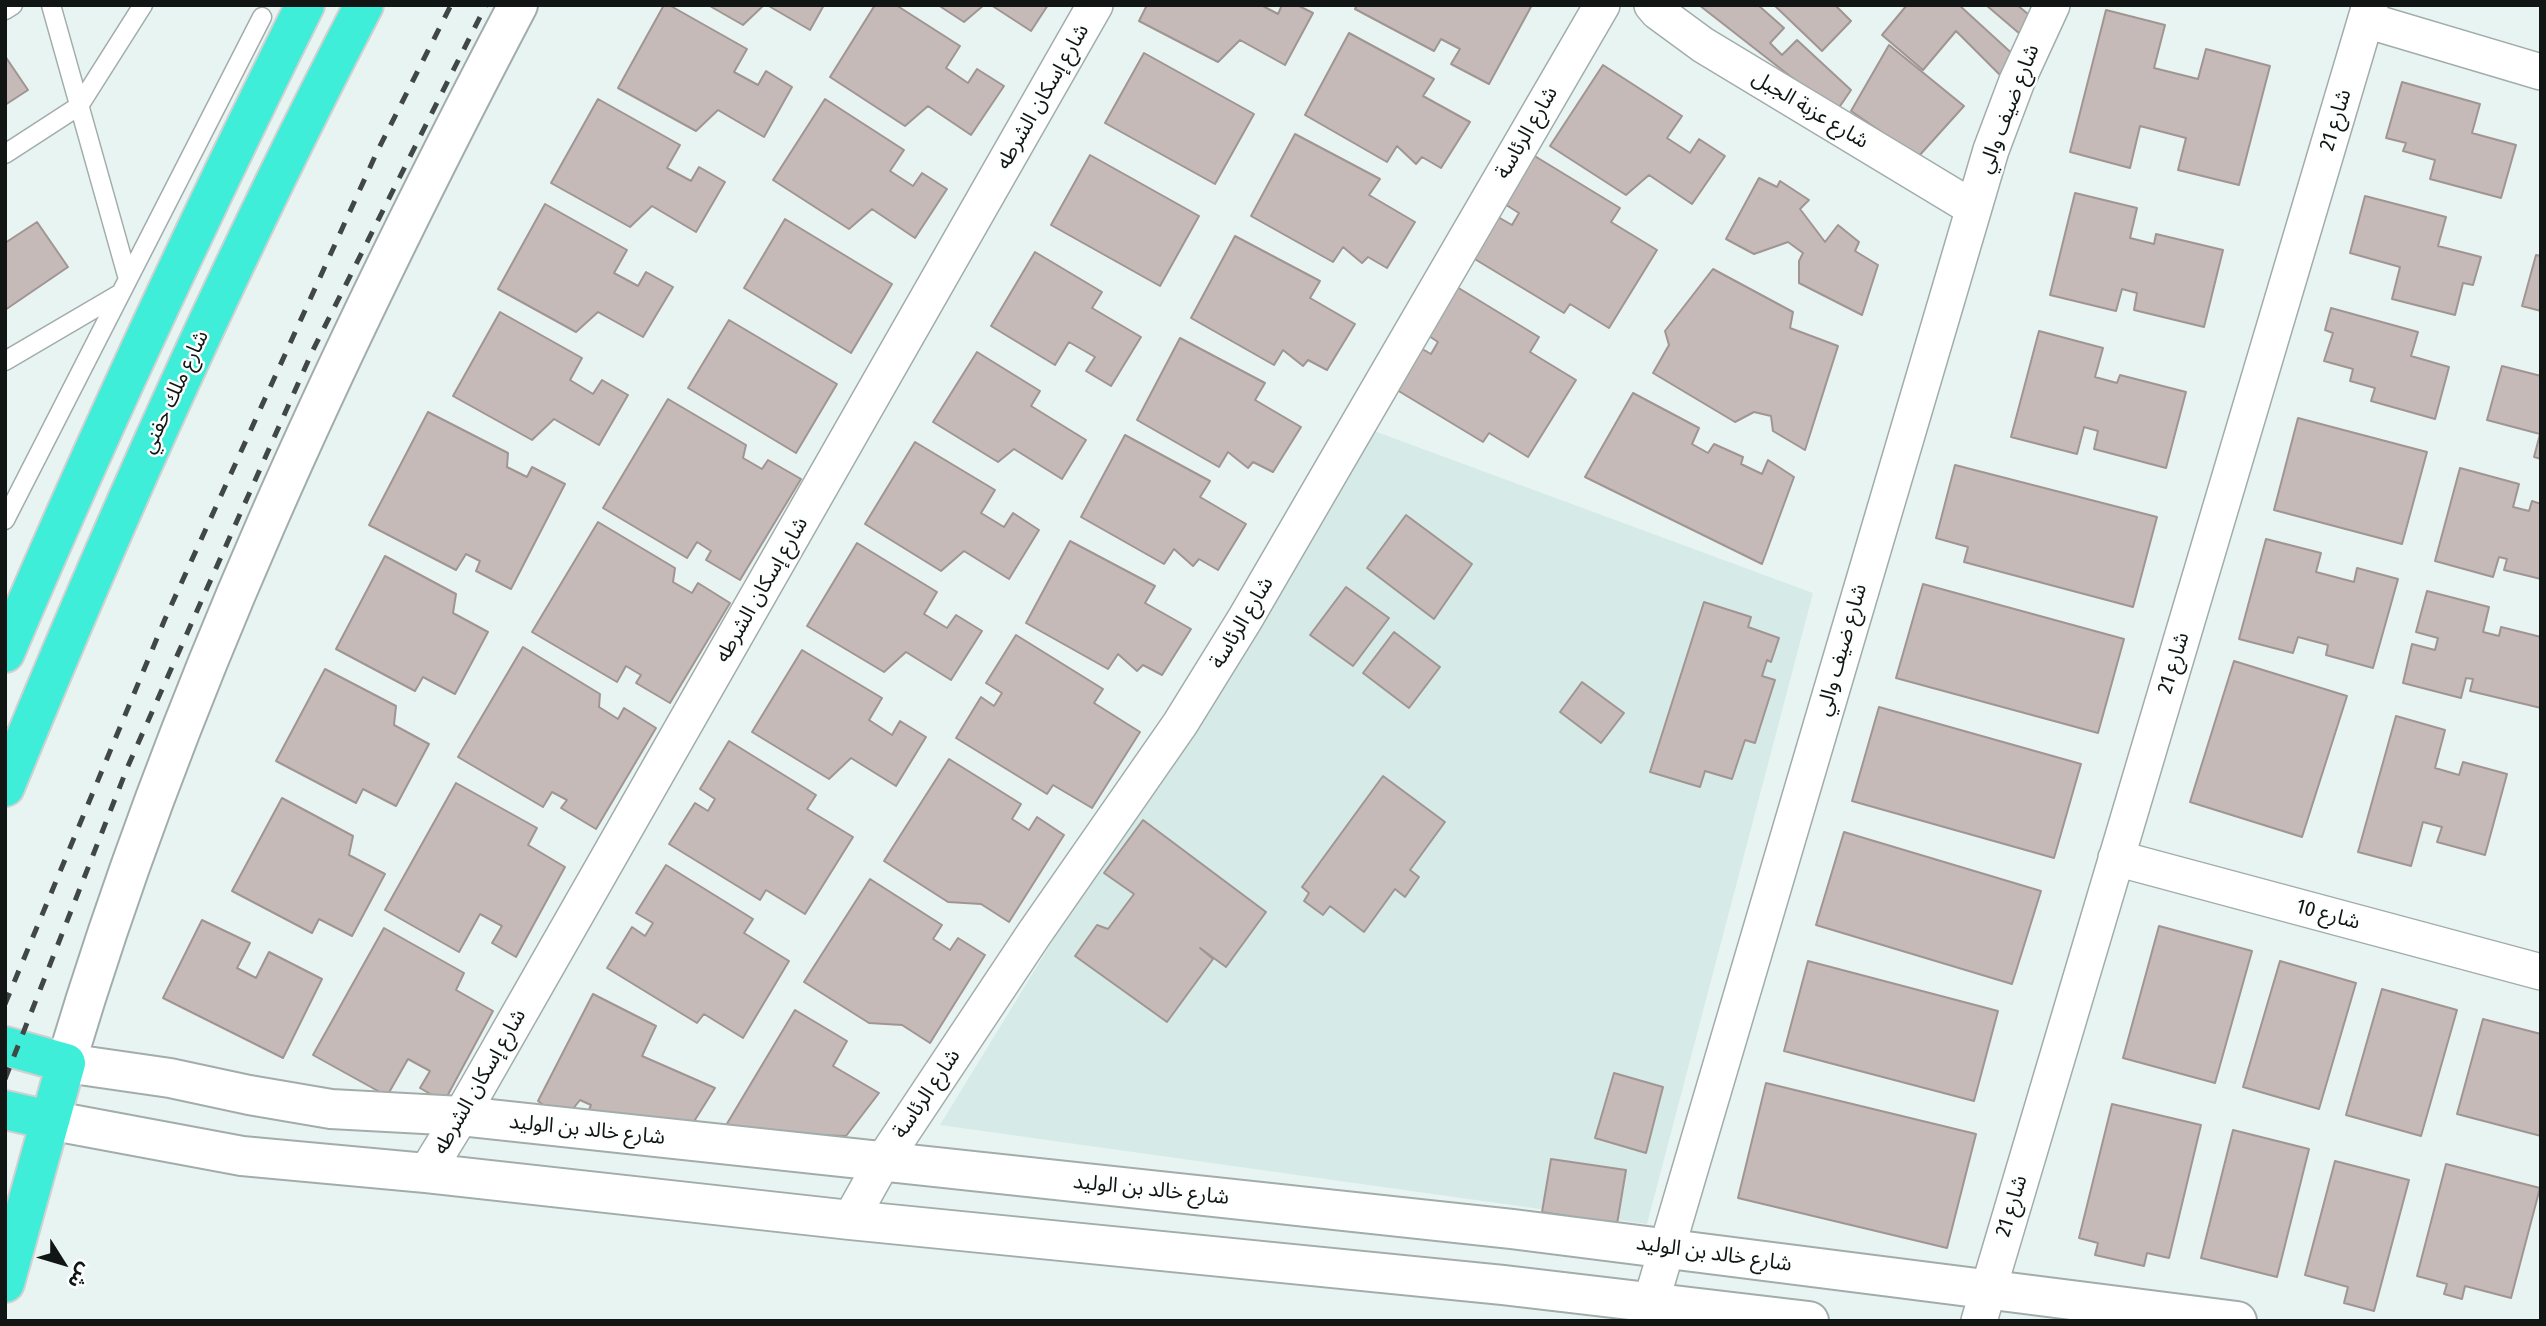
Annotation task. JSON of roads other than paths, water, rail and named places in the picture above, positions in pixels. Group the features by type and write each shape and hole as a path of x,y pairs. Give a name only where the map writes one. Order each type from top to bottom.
{"highway":[{"path":"5,653 63,516 190,240 304,5"},
{"name":"شارع ملك حفني","path":"5,787 68,634 181,377 256,219 364,5"},
{"path":"5,1046 66,1062 5,1283"},
{"path":"5,1110 49,1120"}],"street":[{"path":"66,1062 130,869 179,736 248,568 380,277 518,5"},
{"name":"شارع إسكان الشرطه","path":"426,1173 1095,5"},
{"name":"شارع الرئاسة","path":"850,1220 883,1161 1034,934 1181,724 1245,619 1602,5"},
{"name":"شارع عزبة الجبل","path":"1652,5 1703,46 1973,208"},
{"name":"شارع ضيف والي","path":"1651,1302 1973,208 2017,80 2052,5"},
{"path":"2368,13 2541,72"},
{"name":"شارع 21","path":"1983,1306 2368,13"},
{"name":"شارع 10","path":"2116,858 2541,972"},
{"name":"شارع خالد بن الوليد","path":"66,1062 170,1077 249,1095 331,1109 461,1116 1666,1247 1983,1306 2236,1321"},
{"path":"49,1120 242,1156 1503,1285 1809,1321"},
{"path":"1503,1285 1512,1229"}],"lane":[{"path":"5,10 13,5"},
{"path":"51,5 124,286"},
{"path":"5,154 79,106 143,5"},
{"path":"5,520 262,17"},
{"path":"5,361 124,286"}],"railway":[{"path":"5,1004 165,619 376,154 451,5"},
{"path":"5,1079 128,766 313,350 486,5"}]}
